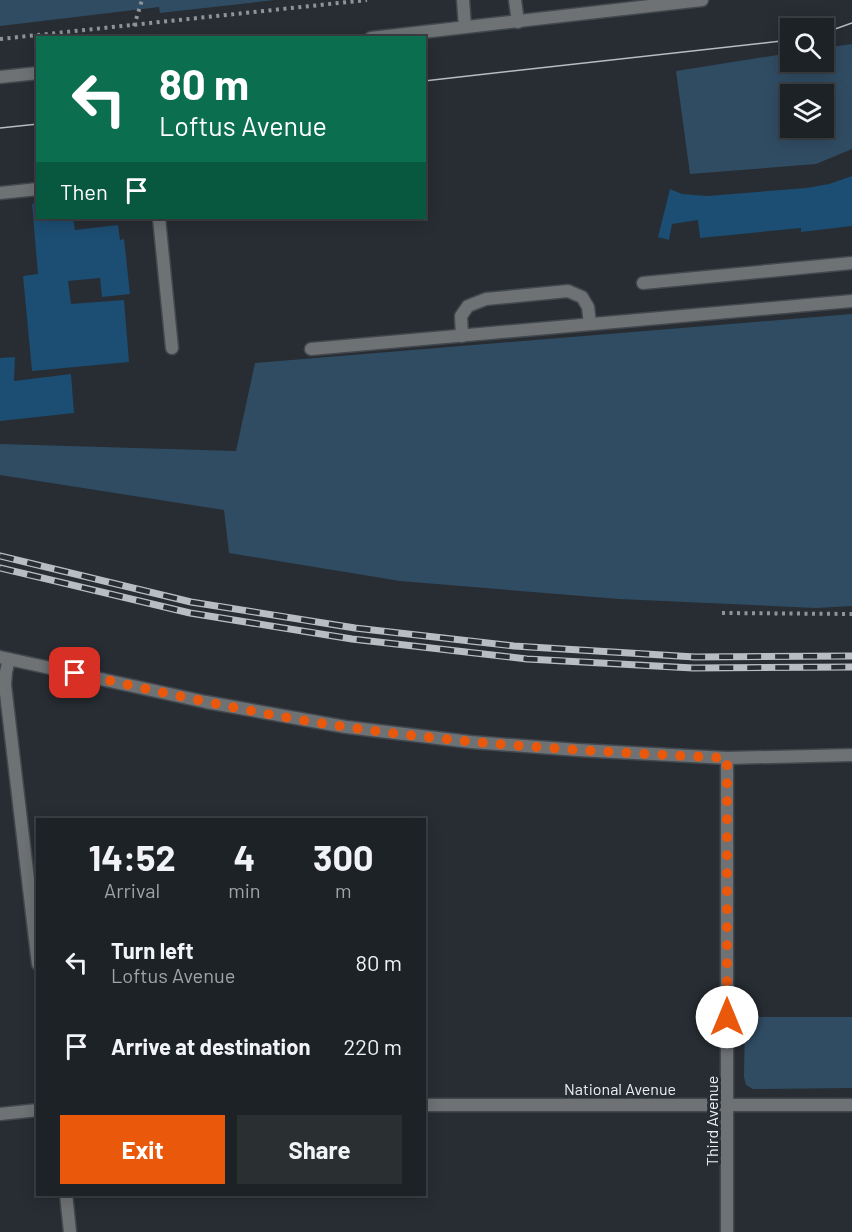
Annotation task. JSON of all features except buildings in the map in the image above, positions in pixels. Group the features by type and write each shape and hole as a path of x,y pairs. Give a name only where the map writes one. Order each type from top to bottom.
{"street":[{"path":"462,0 465,27"},
{"path":"515,0 518,22"},
{"path":"388,36 702,0"},
{"path":"0,77 36,73"},
{"path":"0,193 36,189"},
{"path":"159,219 172,348"},
{"path":"643,283 852,263"},
{"path":"462,336 461,316 468,306 486,299 568,291 582,297 588,307 590,324"},
{"path":"311,349 852,301"},
{"path":"36,947 5,685 4,658 206,702 346,727 471,742 727,758 852,755"},
{"name":"Third Avenue","path":"727,758 727,1232"},
{"name":"National Avenue","path":"426,1105 852,1105"},
{"path":"0,1114 36,1110"},
{"path":"66,1196 70,1232"}],"path":[{"path":"134,26 142,0"},
{"path":"0,39 367,0"},
{"path":"722,613 852,614"}],"shaded area":[{"path":"0,0 275,0 160,13 159,7 0,26"},
{"path":"852,44 852,149 816,164 690,174 676,71 780,55 780,72 834,72 834,47"},
{"path":"852,314 852,606 816,608 619,599 400,581 229,553 224,510 0,475 0,444 236,451 255,363"},
{"path":"745,1017 852,1017 852,1088 753,1089 746,1085 744,1077"}],"tram line":[{"path":"834,29 852,23"},
{"path":"426,81 780,41"},
{"path":"0,128 36,124"}],"railway":[{"path":"0,556 191,602 355,628 514,646 695,657 852,656"},
{"path":"0,568 190,613 352,639 527,659 693,668 852,667"}],"route":[{"path":"75,673 206,702 346,727 471,742 727,758 727,1017"}]}
